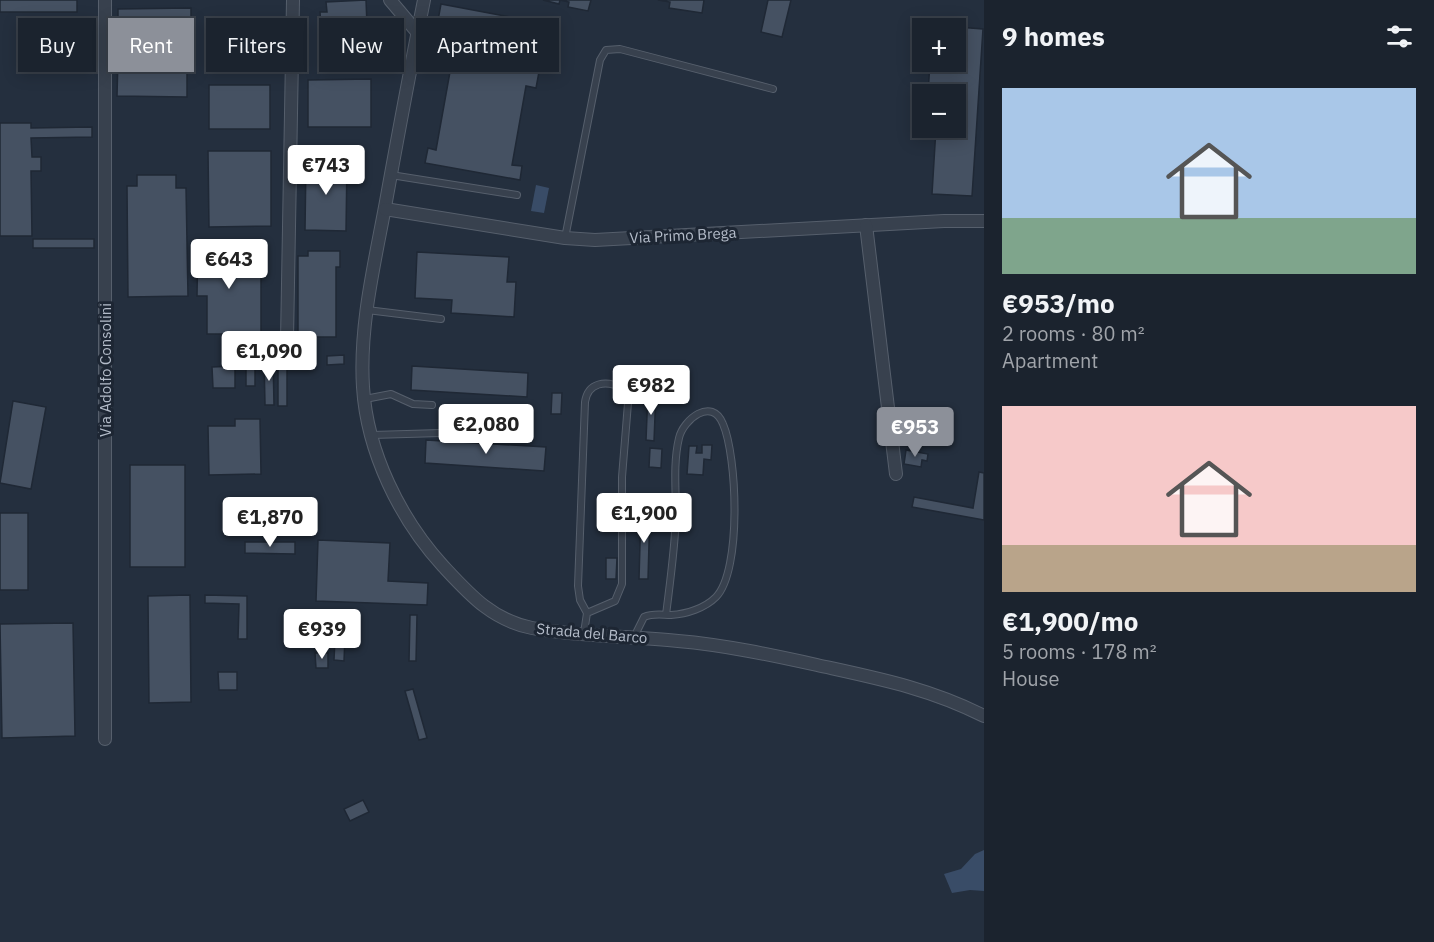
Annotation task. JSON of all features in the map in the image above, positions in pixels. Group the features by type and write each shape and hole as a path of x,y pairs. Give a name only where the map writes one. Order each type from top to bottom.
{"street":[{"name":"Via Adolfo Consolini","path":"105,0 105,739"},
{"path":"287,340 293,0"},
{"path":"390,0 416,31"},
{"name":"Strada del Barco","path":"420,18 424,0"},
{"name":"Strada del Barco","path":"416,38 367,310 364,399 372,435 391,488 410,524 431,552 489,612 512,622 543,630 742,649 900,683 943,696 984,716"},
{"name":"Via Primo Brega","path":"385,208 565,238 595,240 944,221 984,221"},
{"path":"866,225 896,474"}],"lane":[{"path":"565,238 600,60 606,50 620,49 773,89"},
{"path":"391,175 517,195"},
{"path":"367,310 441,319"},
{"path":"584,633 587,613 580,600 578,586 585,402 586,393 592,386 606,383 622,388 628,399 622,477 621,584 615,601 587,613"},
{"path":"364,399 391,394 413,404 432,405"},
{"path":"634,637 644,617 653,614 666,615 693,611 716,597 723,585 735,523 731,467 723,422 719,416 708,412 700,412 689,419 683,426 679,438 675,472 675,525 666,615"},
{"path":"372,435 441,433"}],"water":[{"path":"536,185 549,188 544,213 531,211"},
{"path":"984,850 984,891 970,890 952,893 944,874 961,869 975,854"}],"building":[{"path":"0,0 77,0 77,12 0,12"},
{"path":"366,0 367,18 320,18 320,12 327,12 326,2"},
{"path":"543,0 560,0 559,4"},
{"path":"560,0 591,0 588,11 568,7 569,2"},
{"path":"658,0 704,0 702,13 669,8 670,2"},
{"path":"768,0 791,0 782,37 761,32"},
{"path":"441,4 515,18 438,18"},
{"path":"191,8 191,18 118,18 118,9"},
{"path":"966,28 983,29 972,196 932,194 935,138 966,138 966,84 929,84 929,72 966,72"},
{"path":"118,72 187,72 187,97 117,96"},
{"path":"209,72 272,72 272,73"},
{"path":"450,72 539,72 536,88 526,86 512,165 522,166 520,180 425,163 428,148 436,150"},
{"path":"371,79 371,127 308,127 308,80"},
{"path":"209,85 270,85 270,129 209,129"},
{"path":"0,123 31,123 31,128 92,127 92,137 31,138 32,157 41,157 41,171 31,171 32,236 0,236"},
{"path":"208,151 271,151 271,226 209,227"},
{"path":"306,161 347,162 346,231 305,230"},
{"path":"137,175 176,175 176,188 186,188 188,296 128,297 127,186 137,186"},
{"path":"33,239 94,239 94,248 33,248"},
{"path":"198,240 226,240 226,258 261,258 261,334 207,334 207,296 197,296"},
{"path":"308,251 340,251 340,267 336,267 336,337 298,337 298,256 308,256"},
{"path":"417,252 509,257 507,282 516,282 514,317 451,313 452,300 415,298"},
{"path":"268,344 269,352 257,352 257,345"},
{"path":"223,353 246,353 247,362 223,363"},
{"path":"344,355 344,364 327,365 327,356"},
{"path":"287,356 287,406 278,406 278,357"},
{"path":"264,358 273,358 274,405 265,405"},
{"path":"235,366 235,388 213,388 212,367"},
{"path":"412,366 528,373 527,397 411,390"},
{"path":"246,367 255,367 255,386 246,386"},
{"path":"648,391 656,391 654,441 646,440"},
{"path":"552,393 562,393 561,414 551,414"},
{"path":"13,401 46,407 31,489 0,483"},
{"path":"235,419 260,419 261,474 209,475 208,426 235,426"},
{"path":"426,440 546,447 544,471 425,463"},
{"path":"702,445 712,445 711,460 704,459 703,475 687,474 689,446 697,446 696,453 702,453"},
{"path":"650,448 662,449 661,468 649,467"},
{"path":"906,450 928,454 927,461 922,460 921,467 904,464"},
{"path":"130,465 185,465 185,567 130,567"},
{"path":"979,472 984,473 984,520 912,507 914,497 973,508"},
{"path":"641,509 650,509 648,579 639,579"},
{"path":"0,513 28,513 28,590 0,590"},
{"path":"318,540 390,543 388,581 428,583 427,605 316,601"},
{"path":"245,542 295,542 295,554 245,553"},
{"path":"606,558 617,558 616,579 606,579"},
{"path":"190,595 191,702 149,703 148,596"},
{"path":"205,595 247,596 247,639 238,639 239,604 205,603"},
{"path":"339,612 346,612 344,661 334,660 336,618"},
{"path":"410,615 417,615 416,661 409,661"},
{"path":"73,623 75,736 2,738 0,624"},
{"path":"314,635 333,635 333,644 314,644"},
{"path":"315,653 328,653 328,668 316,668"},
{"path":"218,672 237,672 237,690 219,690"},
{"path":"413,689 427,738 419,740 405,691"},
{"path":"363,800 369,812 350,821 344,809"}]}
